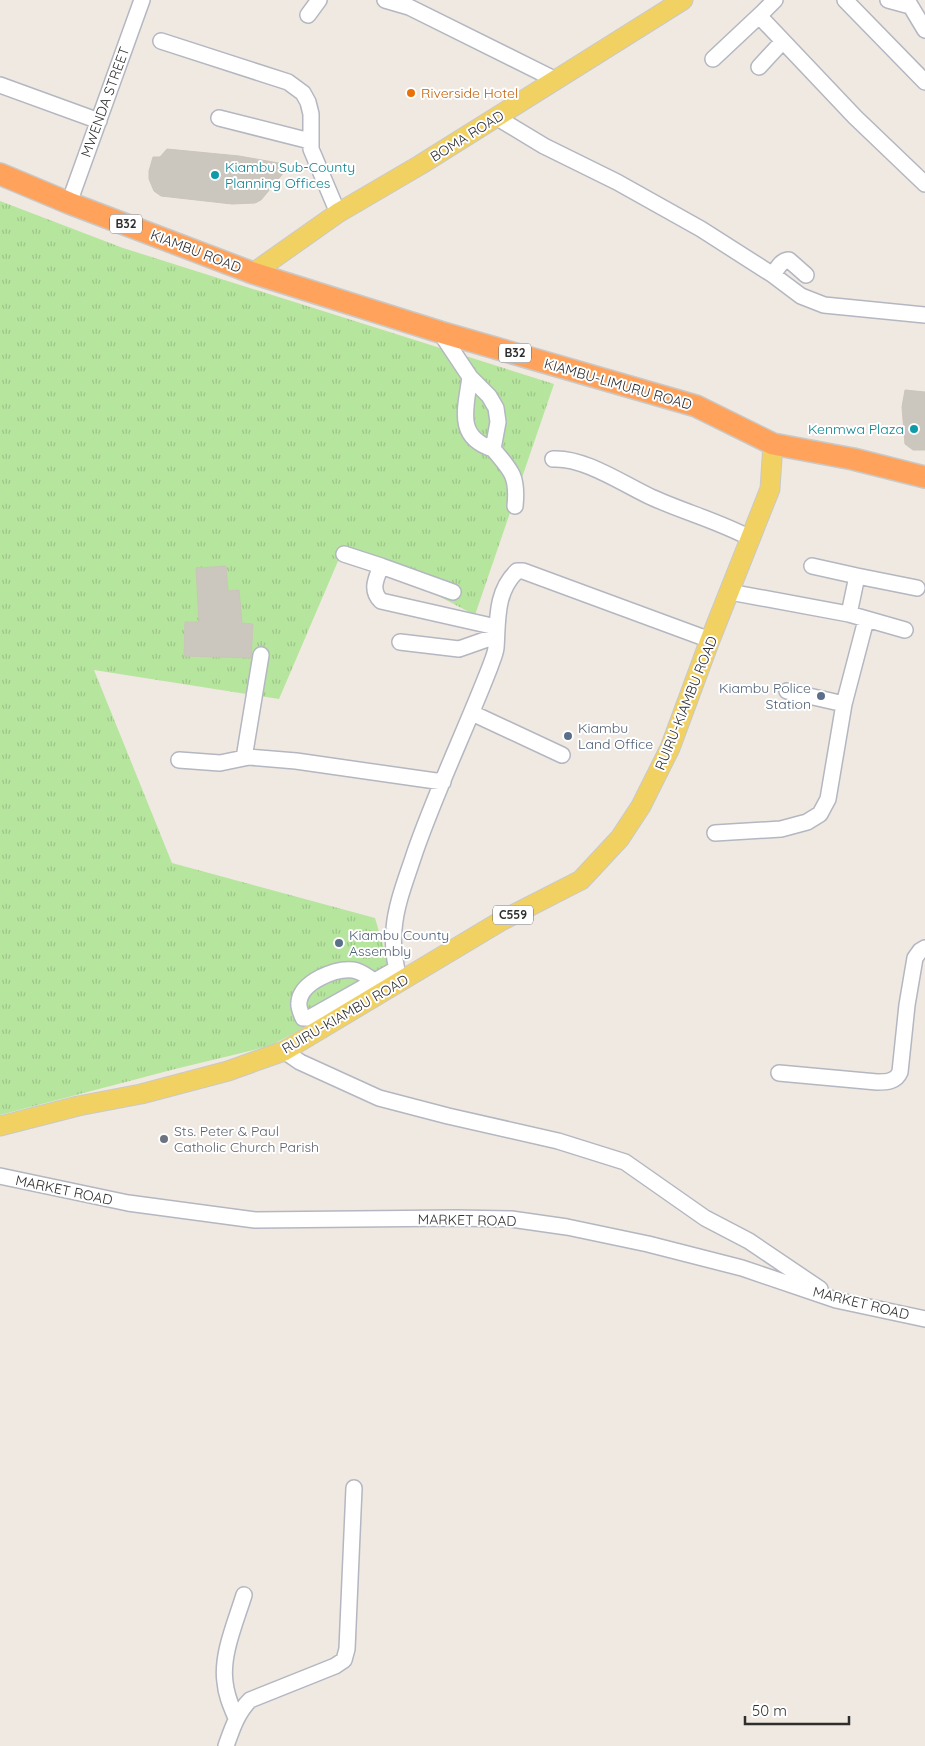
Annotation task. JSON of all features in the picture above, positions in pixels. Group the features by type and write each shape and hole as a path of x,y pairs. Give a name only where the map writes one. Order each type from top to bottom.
{"highway":[{"name":"KIAMBU ROAD","path":"0,174 68,203 253,273"},
{"name":"KIAMBU-LIMURU ROAD","path":"253,273 440,332 696,406 773,444 924,475"}],"main road":[{"name":"BOMA ROAD","path":"253,273 338,213 420,166 683,0"},
{"name":"RUIRU-KIAMBU ROAD","path":"0,1126 78,1106 150,1092 228,1071 284,1052 398,976 581,880 620,838 641,806 670,748 710,640 770,489 773,444"}],"street":[{"path":"308,15 319,0"},
{"path":"385,0 409,7 556,80"},
{"path":"713,60 775,0"},
{"path":"845,0 925,82"},
{"path":"888,0 909,3 925,30"},
{"name":"MWENDA STREET","path":"68,203 98,122 138,1"},
{"path":"762,13 763,20 783,41 856,117 925,184"},
{"path":"161,41 288,82 303,93 311,114 310,141 314,156 338,213"},
{"path":"758,67 783,41"},
{"path":"0,85 98,122"},
{"path":"219,118 310,141"},
{"path":"496,118 544,146 701,229 773,275 801,296 824,305 925,315"},
{"path":"773,275 782,262 786,260 789,260 806,275"},
{"path":"440,332 470,377 489,396 496,408 498,422 494,449"},
{"path":"470,377 465,419 467,429 473,439 485,447 494,449 506,464 516,482 515,506"},
{"path":"552,459 563,458 585,465 653,497 726,526 750,538"},
{"path":"344,554 453,592"},
{"path":"381,566 374,589 381,602 496,632"},
{"path":"812,566 917,588"},
{"path":"374,981 361,972 353,970 340,971 316,979 303,992 299,1002 303,1018 309,1018 374,981 398,976 393,942 403,887 422,834 496,650 498,606 513,575 517,571 523,571 710,640"},
{"path":"849,614 857,576"},
{"path":"730,592 849,614 905,630"},
{"path":"715,833 781,829 807,822 820,814 828,799 844,704 866,620"},
{"path":"400,642 459,648 496,632"},
{"path":"244,758 261,655"},
{"path":"787,690 844,704"},
{"path":"472,713 562,755"},
{"path":"179,760 220,762 249,757 296,761 443,782"},
{"path":"779,1073 877,1082 886,1082 898,1076 915,958 925,948"},
{"path":"284,1052 312,1068 379,1098 558,1141 625,1162 705,1218 748,1241 836,1300"},
{"name":"MARKET ROAD","path":"0,1176 128,1203 255,1220 511,1219 557,1226 648,1244 733,1266 836,1300 925,1319"},
{"path":"226,1746 236,1718 250,1700 335,1666 344,1660 347,1650 354,1488"},
{"path":"236,1718 230,1704 224,1679 226,1657 244,1595"}],"green space":[{"path":"0,201 123,248 554,384 475,615 344,547 279,699 94,670 172,863 375,918 393,979 270,1046 0,1115"}],"building":[{"name":"Kiambu Sub-County Planning Offices","path":"167,149 239,156 290,165 261,200 255,203 232,204 161,196 154,191 149,179 149,171 153,157 160,157"},
{"name":"Kenmwa Plaza","path":"905,390 925,392 925,450 913,450 905,444 902,407"},
{"path":"226,566 228,591 239,590 242,623 253,624 251,658 184,656 185,622 199,622 196,568"}],"place":[{"name":"Riverside Hotel","path":"411,93"},
{"name":"Kiambu Sub-County Planning Offices","path":"215,175"},
{"name":"Kenmwa Plaza","path":"914,429"},
{"name":"Kiambu Police Station","path":"821,696"},
{"name":"Kiambu Land Office","path":"568,736"},
{"name":"Kiambu County Assembly","path":"339,943"},
{"name":"Sts. Peter & Paul Catholic Church Parish","path":"164,1139"}]}
